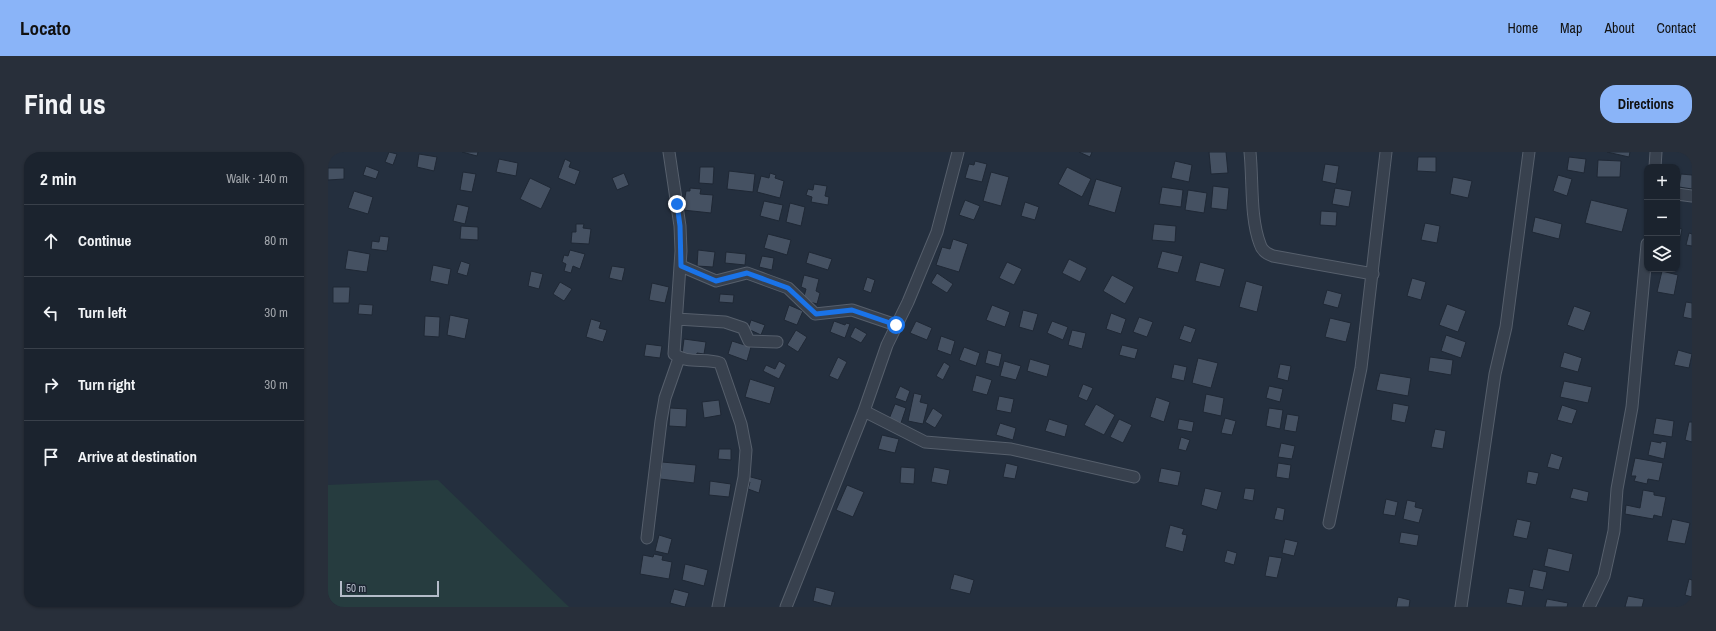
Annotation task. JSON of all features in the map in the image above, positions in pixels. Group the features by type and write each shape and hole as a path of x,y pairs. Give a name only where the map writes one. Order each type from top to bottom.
{"street":[{"path":"669,152 680,226 681,266 674,354 679,358 712,360 720,363 741,424 746,450 744,477 718,607"},
{"path":"786,607 864,411 887,345 908,302 937,232 958,152"},
{"path":"1250,152 1254,217 1260,245 1266,253 1273,256 1373,274"},
{"path":"1329,523 1361,368 1386,152"},
{"path":"1461,607 1495,374 1506,327 1530,152"},
{"path":"1655,164 1656,152"},
{"path":"1680,194 1692,196"},
{"path":"681,266 716,281 747,273 788,288 816,314 852,310 896,325"},
{"path":"1589,607 1604,576 1614,531 1617,489 1632,407 1644,272"},
{"path":"677,319 725,322 743,328 749,341 777,342"},
{"path":"647,538 662,413 665,398 679,358"},
{"path":"864,411 925,442 1011,449 1134,477"}],"green space":[{"path":"438,480 569,607 328,607 328,485"}],"building":[{"path":"389,152 397,154 393,165 385,162"},
{"path":"462,152 478,152 477,156"},
{"path":"1079,152 1092,152 1090,157"},
{"path":"1209,152 1226,152 1228,173 1211,174"},
{"path":"1607,152 1630,152 1629,157"},
{"path":"419,154 437,157 434,171 417,167"},
{"path":"1418,157 1436,157 1436,172 1417,171"},
{"path":"1569,157 1586,159 1584,173 1567,170"},
{"path":"499,159 518,163 516,176 496,172"},
{"path":"565,159 571,162 569,167 580,171 575,185 558,178"},
{"path":"1598,160 1621,161 1620,177 1597,177"},
{"path":"975,161 987,164 982,182 965,178 969,164 974,165"},
{"path":"1175,161 1192,165 1189,182 1171,178"},
{"path":"1325,164 1339,166 1336,184 1322,181"},
{"path":"366,166 379,171 376,179 363,175"},
{"path":"700,167 714,167 713,184 699,183"},
{"path":"1067,167 1091,179 1082,197 1058,184"},
{"path":"328,168 344,168 344,179 328,180"},
{"path":"729,171 755,174 753,192 727,189"},
{"path":"463,172 476,174 472,192 460,190"},
{"path":"991,172 1009,177 1001,206 983,201"},
{"path":"624,173 629,185 617,190 612,178"},
{"path":"770,173 776,175 775,178 784,181 780,198 757,192 761,176 769,178"},
{"path":"1681,174 1692,175 1692,189 1680,187"},
{"path":"1558,175 1572,179 1567,196 1553,191"},
{"path":"1453,177 1472,181 1468,198 1450,194"},
{"path":"530,178 551,188 541,209 520,199"},
{"path":"1096,179 1122,187 1115,213 1088,205"},
{"path":"814,184 827,186 825,196 829,197 828,205 811,202 812,197 806,195 808,189 813,190"},
{"path":"1213,186 1229,188 1227,210 1211,208"},
{"path":"1162,187 1183,190 1181,207 1159,204"},
{"path":"690,188 701,189 700,194 713,195 711,213 683,210 686,191 690,191"},
{"path":"1335,188 1352,191 1349,207 1332,204"},
{"path":"1188,190 1207,193 1204,213 1185,210"},
{"path":"354,191 373,197 368,214 348,208"},
{"path":"965,200 980,206 974,220 959,215"},
{"path":"1591,200 1628,209 1622,232 1585,223"},
{"path":"764,201 783,205 779,221 760,216"},
{"path":"1025,202 1039,207 1035,220 1021,216"},
{"path":"790,203 805,207 801,226 786,222"},
{"path":"457,204 469,207 465,224 453,221"},
{"path":"1321,211 1337,212 1336,226 1320,225"},
{"path":"1535,217 1562,224 1559,239 1532,232"},
{"path":"1425,223 1440,226 1437,243 1421,240"},
{"path":"576,224 584,224 583,228 591,229 589,244 571,243 572,232 576,232"},
{"path":"1154,224 1176,226 1175,242 1152,240"},
{"path":"461,226 478,227 478,240 460,239"},
{"path":"1680,229 1682,229 1680,239"},
{"path":"1689,233 1692,234 1692,246 1686,245"},
{"path":"768,234 791,240 787,255 764,248"},
{"path":"380,236 389,237 387,251 371,249 372,241 379,242"},
{"path":"953,239 968,244 959,272 936,265 942,247 950,249"},
{"path":"348,250 370,254 367,272 345,269"},
{"path":"570,250 585,254 580,269 573,266 571,273 564,271 566,264 562,262 564,255 568,256"},
{"path":"698,250 715,252 713,267 697,266"},
{"path":"1162,251 1183,256 1178,273 1157,268"},
{"path":"726,252 746,254 745,265 725,263"},
{"path":"809,252 832,259 828,270 806,263"},
{"path":"762,256 774,258 772,270 759,267"},
{"path":"1069,259 1087,268 1080,282 1062,273"},
{"path":"461,261 470,264 467,276 457,273"},
{"path":"1007,262 1022,269 1014,285 999,278"},
{"path":"1200,262 1225,269 1220,287 1195,281"},
{"path":"433,265 451,269 448,285 430,281"},
{"path":"612,266 625,268 622,281 609,278"},
{"path":"531,271 543,274 539,289 528,286"},
{"path":"1662,272 1678,275 1674,295 1657,292"},
{"path":"937,273 953,284 947,293 931,283"},
{"path":"804,275 819,279 816,291 820,293 817,304 803,300 806,289 801,287"},
{"path":"1112,275 1134,287 1125,304 1103,291"},
{"path":"867,277 875,280 871,293 863,290"},
{"path":"1412,278 1426,282 1421,300 1407,296"},
{"path":"1246,281 1263,286 1257,312 1239,307"},
{"path":"560,282 572,289 564,301 553,294"},
{"path":"652,283 669,287 665,303 649,300"},
{"path":"333,287 350,287 349,303 333,303"},
{"path":"1327,290 1342,294 1338,308 1323,304"},
{"path":"720,294 734,295 733,303 719,302"},
{"path":"1686,302 1692,303 1692,319 1683,317"},
{"path":"359,304 373,305 372,315 358,314"},
{"path":"1447,304 1466,311 1458,332 1439,325"},
{"path":"789,305 803,311 797,325 784,320"},
{"path":"992,305 1010,312 1005,327 986,320"},
{"path":"1574,306 1591,312 1584,331 1567,325"},
{"path":"1023,310 1038,314 1033,331 1019,327"},
{"path":"1111,313 1126,319 1121,334 1106,329"},
{"path":"450,315 469,319 465,339 447,335"},
{"path":"425,316 440,317 439,337 424,336"},
{"path":"1139,317 1153,322 1147,337 1133,332"},
{"path":"1330,318 1351,323 1346,342 1325,337"},
{"path":"591,319 601,322 599,328 607,330 603,342 586,337"},
{"path":"751,320 765,325 761,335 748,329"},
{"path":"834,321 845,325 846,323 850,324 845,338 830,332"},
{"path":"916,321 932,328 927,340 910,333"},
{"path":"1052,321 1068,327 1063,340 1047,333"},
{"path":"1184,325 1196,329 1191,343 1179,339"},
{"path":"855,327 867,334 861,343 850,337"},
{"path":"796,330 807,337 798,352 787,345"},
{"path":"1072,330 1086,333 1082,349 1068,345"},
{"path":"1446,335 1466,342 1461,358 1441,351"},
{"path":"941,336 955,341 951,355 937,350"},
{"path":"684,339 706,342 704,354 697,353 696,358 682,354"},
{"path":"732,341 751,347 747,361 728,354"},
{"path":"646,344 662,346 660,358 644,356"},
{"path":"1122,345 1138,349 1135,359 1119,355"},
{"path":"964,347 980,353 976,366 959,360"},
{"path":"988,350 1002,354 999,367 985,363"},
{"path":"1678,350 1692,354 1689,368 1674,365"},
{"path":"1564,352 1582,358 1578,372 1560,367"},
{"path":"838,357 847,362 838,380 829,376"},
{"path":"1430,357 1453,360 1451,375 1428,371"},
{"path":"1198,358 1218,363 1211,388 1192,383"},
{"path":"1030,359 1050,365 1047,377 1027,371"},
{"path":"779,361 786,365 779,379 763,371 766,365 775,369"},
{"path":"1004,361 1021,366 1016,380 1000,376"},
{"path":"944,362 950,366 943,380 936,376"},
{"path":"1174,364 1187,367 1184,381 1171,378"},
{"path":"1280,364 1291,366 1288,381 1277,378"},
{"path":"1380,373 1411,378 1408,396 1376,390"},
{"path":"976,375 992,380 987,395 972,391"},
{"path":"750,379 775,387 770,404 745,397"},
{"path":"1564,381 1592,387 1588,403 1560,397"},
{"path":"1083,384 1093,388 1087,401 1078,397"},
{"path":"900,386 910,391 906,402 895,398"},
{"path":"1269,386 1283,389 1280,402 1266,398"},
{"path":"914,393 922,395 920,402 928,404 923,424 908,421"},
{"path":"1206,394 1224,398 1221,416 1203,412"},
{"path":"999,396 1014,399 1011,413 996,410"},
{"path":"1156,397 1170,402 1164,422 1150,417"},
{"path":"719,400 721,415 704,418 702,402"},
{"path":"1393,403 1409,406 1405,423 1391,420"},
{"path":"895,404 906,408 901,423 889,419"},
{"path":"1096,404 1115,415 1104,435 1084,425"},
{"path":"1562,405 1577,410 1572,424 1557,420"},
{"path":"670,408 687,409 686,427 669,426"},
{"path":"933,408 943,415 935,428 925,422"},
{"path":"1269,408 1283,410 1280,429 1266,426"},
{"path":"1287,414 1299,416 1296,432 1284,430"},
{"path":"1225,418 1236,421 1232,435 1221,433"},
{"path":"1656,418 1674,421 1672,437 1653,434"},
{"path":"1049,419 1068,425 1065,437 1045,431"},
{"path":"1119,419 1132,425 1123,443 1110,437"},
{"path":"1179,419 1194,422 1192,432 1177,429"},
{"path":"1689,422 1692,422 1692,442 1685,440"},
{"path":"1000,423 1016,428 1013,440 996,435"},
{"path":"1435,429 1446,431 1443,449 1431,447"},
{"path":"882,435 899,439 895,453 878,449"},
{"path":"1181,437 1190,440 1186,451 1178,449"},
{"path":"1651,441 1661,443 1661,441 1667,442 1664,459 1648,455"},
{"path":"1281,443 1295,446 1292,459 1278,457"},
{"path":"719,449 731,449 731,460 718,459"},
{"path":"1551,453 1563,457 1559,470 1547,467"},
{"path":"1635,458 1663,463 1659,481 1648,479 1647,484 1634,481 1636,476 1631,476"},
{"path":"662,462 696,465 694,483 660,479"},
{"path":"1006,463 1018,466 1015,479 1003,477"},
{"path":"1278,463 1291,465 1289,479 1276,477"},
{"path":"901,467 915,468 914,484 900,483"},
{"path":"934,467 950,470 947,485 931,482"},
{"path":"1161,468 1181,472 1178,486 1158,482"},
{"path":"1528,471 1539,473 1536,485 1526,483"},
{"path":"747,476 762,480 759,493 748,489 750,482 746,481"},
{"path":"710,481 731,484 729,497 709,495"},
{"path":"847,485 864,492 853,517 836,510"},
{"path":"1205,488 1222,492 1217,510 1201,505"},
{"path":"1245,488 1255,489 1253,501 1243,499"},
{"path":"1573,488 1589,492 1587,502 1570,498"},
{"path":"1643,490 1654,492 1654,495 1666,497 1662,517 1654,515 1653,519 1625,514 1626,505 1640,508"},
{"path":"1386,499 1398,502 1395,516 1383,514"},
{"path":"1407,500 1416,502 1415,507 1423,509 1419,523 1403,519"},
{"path":"1277,507 1285,509 1283,521 1274,519"},
{"path":"1517,519 1531,522 1527,539 1513,536"},
{"path":"1672,519 1690,523 1685,544 1667,541"},
{"path":"1170,525 1184,529 1182,534 1187,535 1183,552 1165,547"},
{"path":"1401,532 1419,535 1417,546 1399,543"},
{"path":"659,535 672,539 668,554 655,551"},
{"path":"1285,539 1298,542 1294,556 1282,553"},
{"path":"1548,548 1573,554 1569,572 1544,566"},
{"path":"1227,550 1237,553 1234,565 1224,562"},
{"path":"654,554 663,556 662,560 672,562 669,579 640,574 643,555 653,557"},
{"path":"1269,556 1282,558 1277,578 1265,576"},
{"path":"685,564 708,570 704,586 682,580"},
{"path":"1533,569 1547,572 1543,590 1529,587"},
{"path":"954,574 974,580 970,594 950,589"},
{"path":"1689,579 1692,580 1692,597 1685,595"},
{"path":"816,587 835,592 831,606 813,601"},
{"path":"1509,588 1525,591 1522,606 1506,603"},
{"path":"674,589 689,593 685,607 670,603"},
{"path":"1628,596 1644,599 1642,607 1625,607"},
{"path":"1398,597 1410,600 1409,607 1396,607"},
{"path":"1547,599 1568,603 1567,607 1545,607"}],"route":[{"path":"677,204 680,226 681,266 716,281 747,273 788,288 816,314 852,310 896,325"}]}
